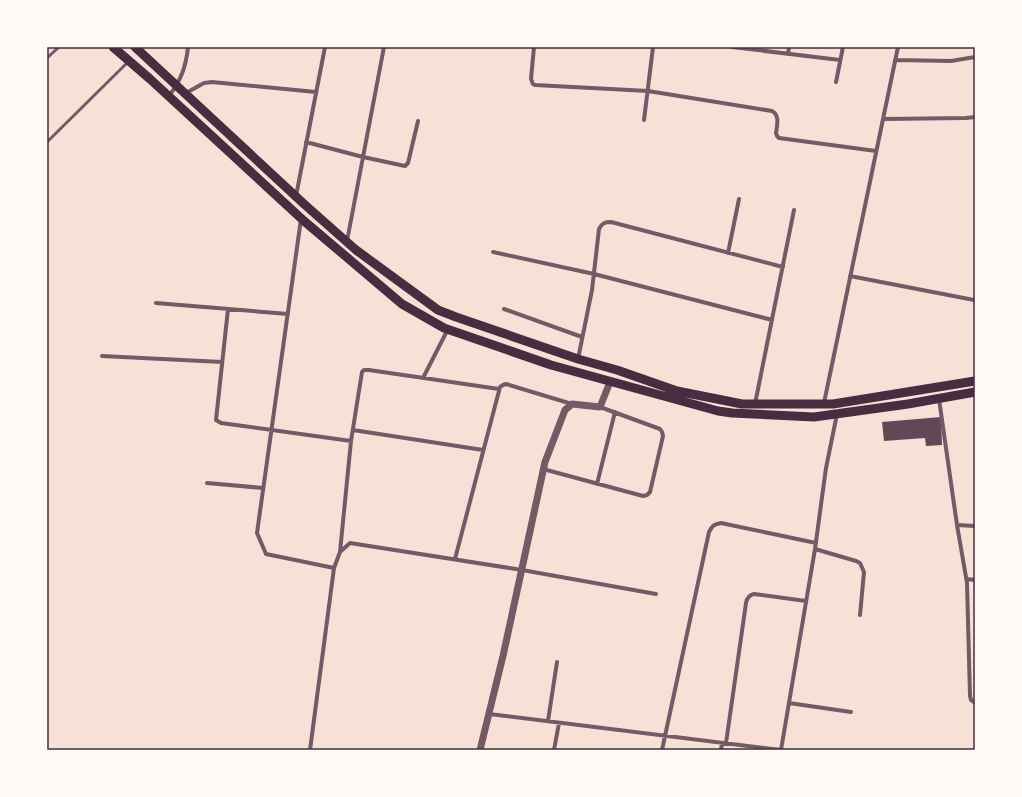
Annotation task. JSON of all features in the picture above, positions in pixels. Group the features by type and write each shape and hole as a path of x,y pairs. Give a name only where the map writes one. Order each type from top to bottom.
{"main road":[{"path":"114,47 301,219 399,302 448,329 554,366 724,412 808,417 938,399 975,392"},
{"path":"135,47 296,197 356,250 438,310 578,359 617,370 677,391 742,404 824,404 849,402 975,381"},
{"path":"314,230 318,217"}],"street":[{"path":"169,96 177,86 186,65 188,47"},
{"path":"296,197 325,47"},
{"path":"347,242 384,47"},
{"path":"534,47 531,81 535,85 648,91 772,111 777,115 776,133 780,138 876,152"},
{"path":"644,120 653,47"},
{"path":"732,47 840,60"},
{"path":"788,54 789,47"},
{"path":"836,82 843,47"},
{"path":"824,404 898,47"},
{"path":"895,60 951,61 975,57"},
{"path":"185,94 204,83 212,82 316,92"},
{"path":"883,120 975,117"},
{"path":"306,142 404,166 408,163 418,121"},
{"path":"728,253 740,199"},
{"path":"755,404 794,210"},
{"path":"301,219 257,533 266,554 334,568"},
{"path":"578,359 592,290 599,229 605,222 612,222 783,267"},
{"path":"493,252 594,274 772,320"},
{"path":"850,276 974,300"},
{"path":"156,303 288,314"},
{"path":"228,309 216,420 221,423 351,441"},
{"path":"504,309 582,337"},
{"path":"423,378 448,329"},
{"path":"102,356 222,362"},
{"path":"310,750 334,568 340,552 351,441 362,372 364,370 369,370 499,389"},
{"path":"600,407 610,382"},
{"path":"455,559 499,389 503,385 506,384 572,404 600,407 660,429 662,432 663,436 650,492 647,495 643,496 543,469"},
{"path":"938,399 957,525 967,579 970,696 971,700 975,703"},
{"path":"480,750 503,656 543,469 564,410 572,404"},
{"path":"597,484 615,412"},
{"path":"489,714 781,750 816,543 826,468 837,414"},
{"path":"353,430 483,450"},
{"path":"207,483 263,488"},
{"path":"662,750 711,527 715,524 721,523 816,543"},
{"path":"957,525 975,526"},
{"path":"340,552 350,543 522,570 656,594"},
{"path":"815,549 860,563 864,572 860,615"},
{"path":"967,579 975,580"},
{"path":"721,750 724,743 747,598 754,594 806,601"},
{"path":"548,721 557,662"},
{"path":"789,703 851,712"},
{"path":"554,750 559,723"}],"lane":[{"path":"47,58 59,47"},
{"path":"47,142 130,61"}],"building":[{"path":"941,417 942,445 926,446 925,438 884,441 882,422"}]}
